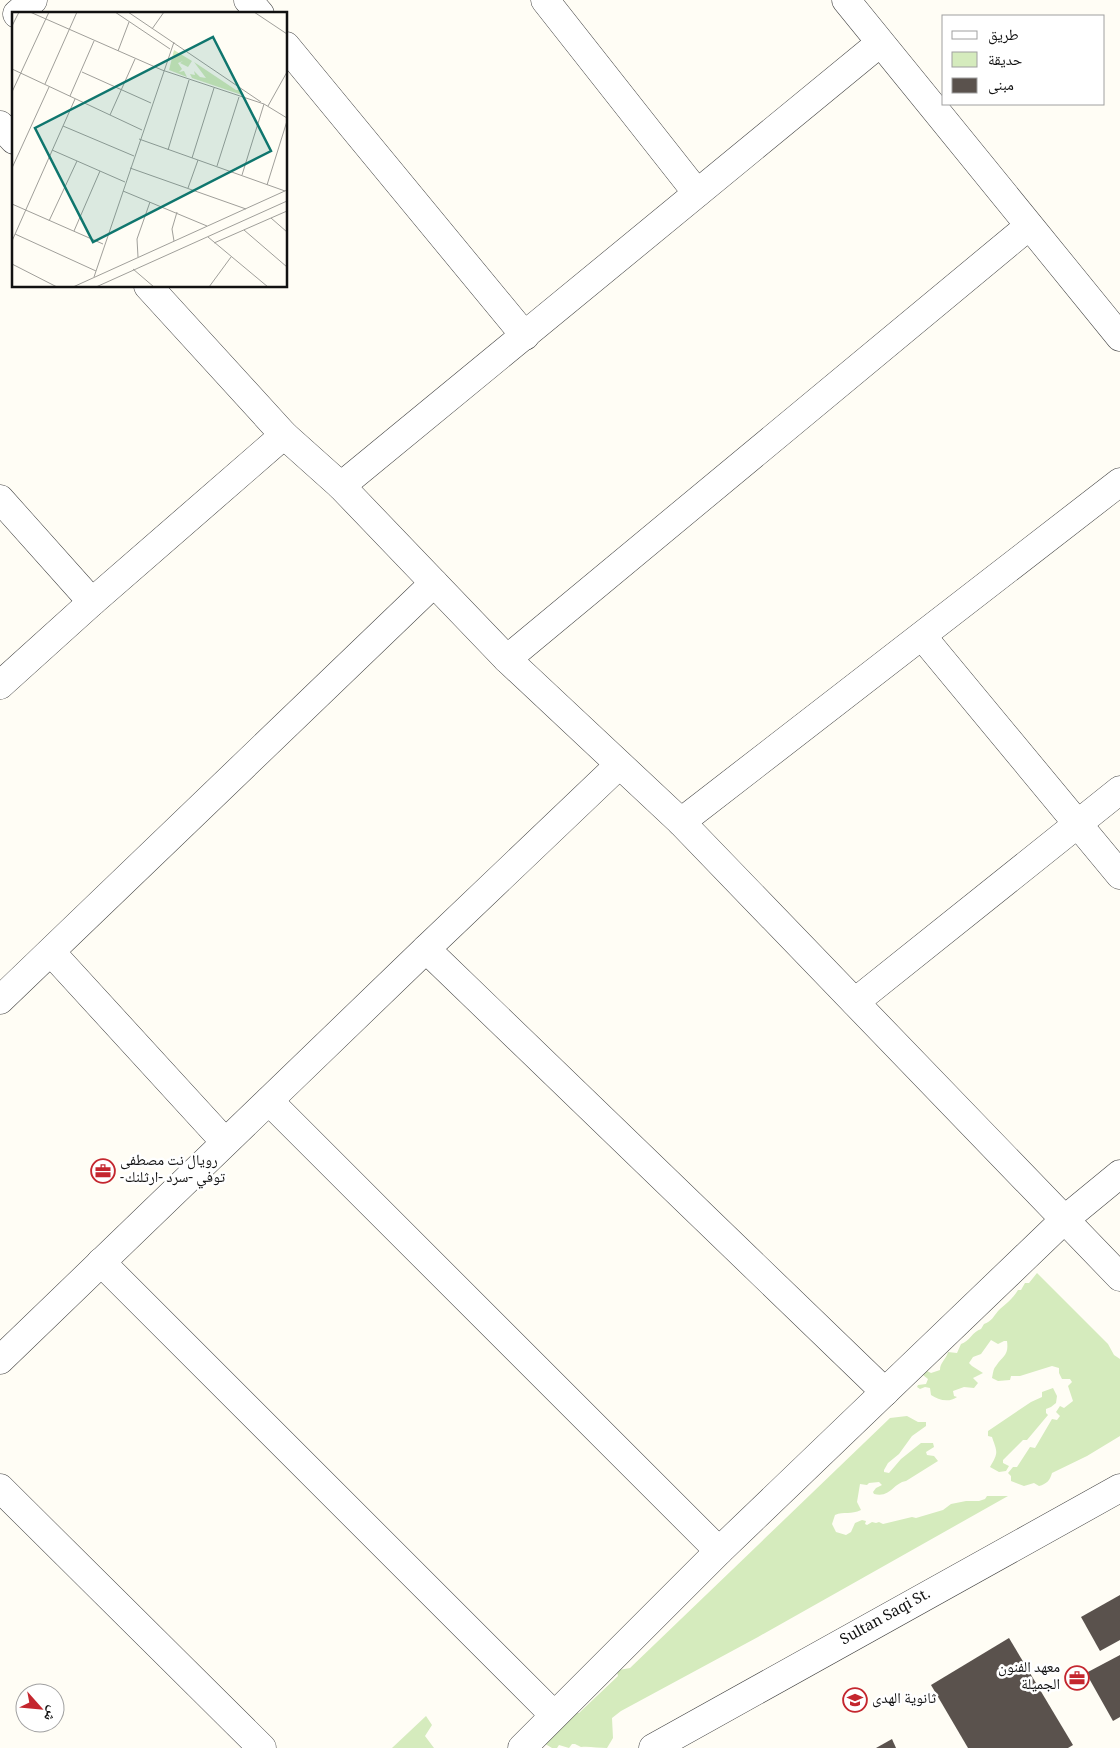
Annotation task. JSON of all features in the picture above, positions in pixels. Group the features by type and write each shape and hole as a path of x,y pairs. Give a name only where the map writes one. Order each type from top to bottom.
{"street":[{"path":"19,12 33,0"},
{"path":"248,0 258,12"},
{"path":"545,0 697,193"},
{"path":"846,0 1120,337"},
{"path":"0,28 12,18"},
{"path":"341,486 880,43"},
{"path":"288,48 524,336"},
{"path":"0,126 12,138"},
{"path":"508,659 1029,226"},
{"path":"150,288 284,435 341,486 508,659 682,822 1120,1277"},
{"path":"0,685 92,602 284,435"},
{"path":"682,822 1120,482"},
{"path":"0,499 92,602"},
{"path":"0,1000 434,583"},
{"path":"922,636 1120,874"},
{"path":"0,1360 619,765"},
{"path":"855,1002 1120,790"},
{"path":"426,949 885,1392"},
{"path":"51,952 225,1142"},
{"path":"268,1101 719,1550"},
{"path":"522,1748 719,1550 1064,1220 1120,1174"},
{"path":"101,1262 554,1715"},
{"path":"0,1488 262,1748"},
{"name":"Sultan Saqi St.","path":"652,1748 1120,1488"}],"green space":[{"path":"1037,1273 1108,1344 1114,1355 1120,1359 1120,1436 1087,1456 1052,1473 1046,1483 1039,1486 1034,1483 1024,1486 1011,1481 1011,1476 1008,1473 1013,1467 1017,1467 1030,1447 1035,1448 1052,1419 1057,1420 1060,1416 1056,1412 1060,1406 1064,1408 1073,1401 1068,1386 1072,1382 1070,1379 1062,1379 1059,1368 1052,1366 1020,1376 1011,1376 1010,1380 998,1381 992,1378 993,1372 1006,1353 1007,1341 998,1344 991,1340 981,1354 973,1357 969,1363 983,1373 973,1378 978,1383 974,1388 964,1387 953,1391 954,1396 957,1397 947,1400 931,1395 930,1388 920,1389 917,1387 918,1385 926,1384 928,1379 923,1375 924,1372 931,1373 940,1370 948,1352 957,1353 961,1344 981,1329"},
{"path":"1053,1388 1057,1396 1056,1403 1046,1409 1048,1415 1027,1440 1023,1440 1003,1460 1003,1463 1009,1466 1006,1471 999,1472 990,1467 996,1452 992,1437 988,1436 988,1431 1031,1402 1042,1397 1042,1392"},
{"path":"907,1416 918,1422 926,1422 926,1426 912,1436 899,1454 888,1463 884,1472 889,1473 901,1459 921,1443 933,1443 934,1447 926,1452 927,1455 934,1456 938,1461 884,1494 874,1494 873,1492 882,1485 879,1482 867,1485 860,1484 857,1502 861,1510 835,1515 832,1524 836,1532 846,1535 851,1532 855,1523 862,1520 866,1521 865,1524 867,1525 872,1522 883,1524 912,1517 916,1518 943,1510 951,1504 979,1501 987,1496 1008,1496 758,1637 621,1711 612,1718 613,1738 607,1748 581,1747 572,1744 569,1748 559,1745 557,1748 552,1748 542,1742 575,1713 579,1713 618,1676 617,1672 619,1670 630,1668 890,1418"},
{"path":"426,1716 432,1725 425,1736 434,1748 392,1748"}],"building":[{"path":"1120,1595 1120,1640 1100,1651 1081,1617"},
{"path":"1009,1638 1073,1745 1068,1748 968,1748 931,1685"},
{"path":"1120,1655 1120,1717 1113,1721 1086,1673"},
{"path":"892,1739 896,1748 876,1748"}],"place":[{"name":"رويال نت مصطفى -توفي -سرد -ارثلنك","path":"103,1171"},
{"name":"معهد الفنون الجميلة","path":"1077,1678"},
{"name":"ثانوية الهدى","path":"855,1700"}]}
